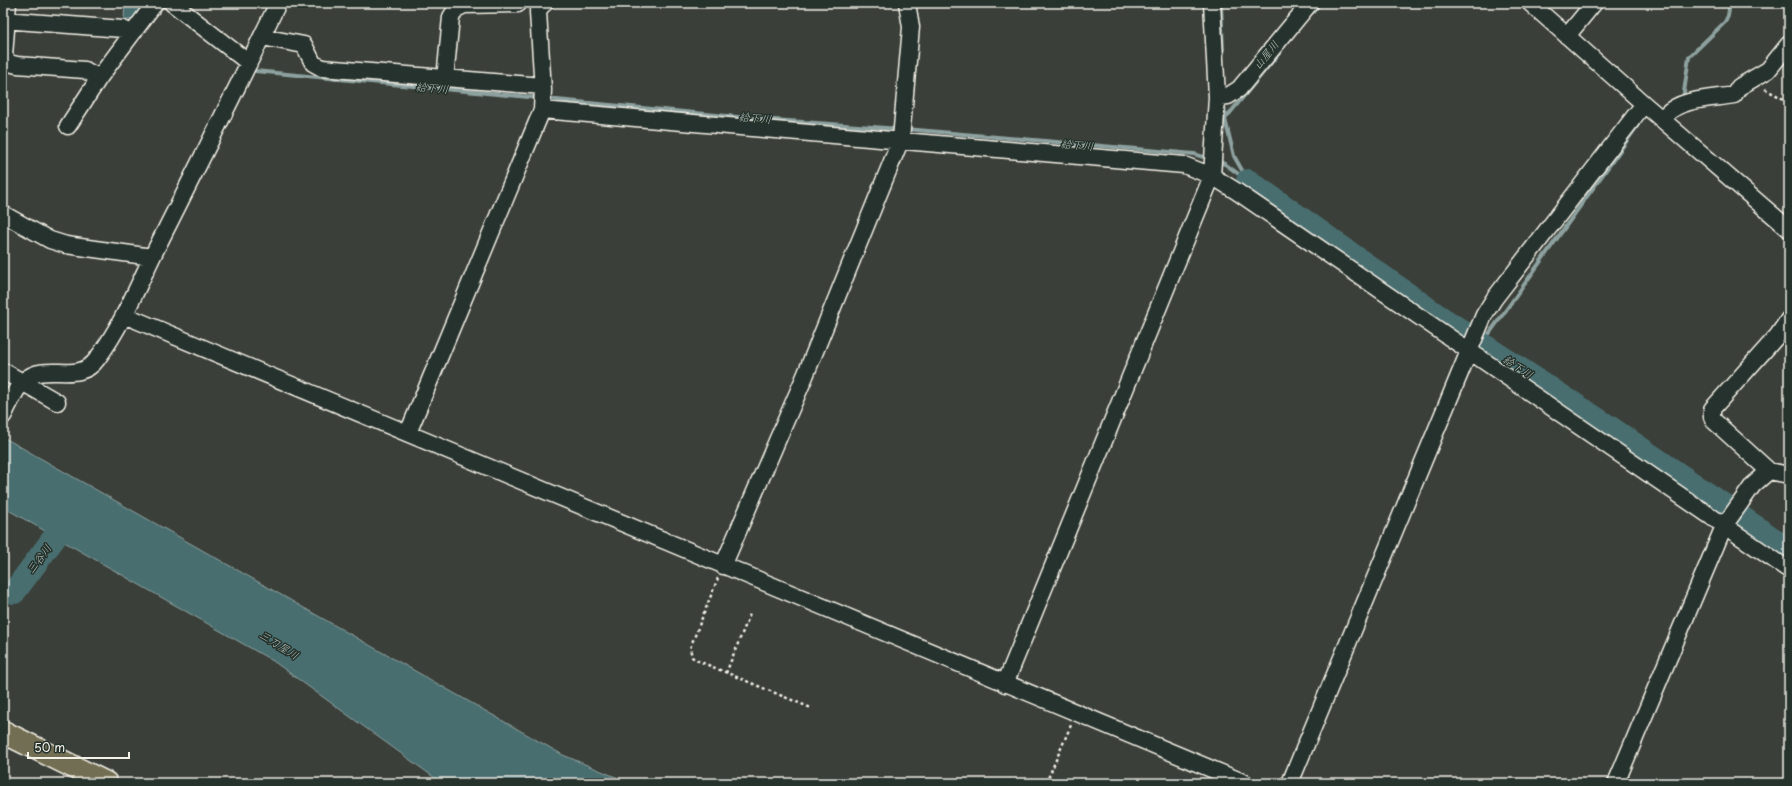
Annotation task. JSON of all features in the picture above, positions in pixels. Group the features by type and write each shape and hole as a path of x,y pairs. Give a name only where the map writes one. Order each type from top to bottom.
{"highway":[{"path":"3,732 106,783"}],"street":[{"path":"8,3 5,20 4,56 9,63 17,65 85,70 99,78"},
{"path":"68,126 99,78 155,3"},
{"path":"172,3 249,63"},
{"path":"3,416 22,384 37,373 47,371 73,373 88,368 97,360 124,315 278,3"},
{"path":"408,434 542,97 538,12 542,6 517,3 464,5 456,9 451,17 445,79"},
{"path":"723,566 805,376 902,132 911,27 907,3"},
{"path":"1005,684 1212,173 1213,150 1222,97 1212,3"},
{"path":"1222,97 1239,89 1310,3"},
{"path":"1530,3 1789,229"},
{"path":"1567,36 1594,3"},
{"path":"5,20 123,29 132,34"},
{"path":"262,37 304,45 313,62 322,68 445,79 542,97 902,132 1184,165 1212,173 1236,191 1470,349 1789,570"},
{"path":"1665,115 1671,109 1684,103 1734,95 1739,87 1768,70 1789,44"},
{"path":"1290,783 1478,327 1494,299 1644,104"},
{"path":"3,214 50,240 66,245 152,257"},
{"path":"124,315 1245,783"},
{"path":"1789,320 1778,335 1712,409 1711,413 1714,421 1770,471 1789,475"},
{"path":"3,371 22,384 57,402"},
{"path":"1616,783 1724,526 1752,485 1770,471"}],"path":[{"path":"1762,89 1767,89 1789,102"},
{"path":"723,566 690,650 692,657 811,708"},
{"path":"726,672 750,614"},
{"path":"1046,783 1076,713"}],"water":[{"path":"125,3 148,3 137,20 124,20"},
{"name":"三刀屋川","path":"3,437 563,755 630,783 446,783 435,778 273,661 3,507"}],"waterway":[{"name":"給下川","path":"1221,3 1223,53"},
{"name":"山屋川","path":"1313,12 1320,3"},
{"path":"1683,99 1689,57 1725,22 1728,16 1730,3"},
{"name":"山屋川","path":"1225,119 1281,51"},
{"name":"給下川","path":"255,71 539,98"},
{"path":"1752,88 1768,78"},
{"name":"給下川","path":"546,99 748,118 900,129"},
{"name":"給下川","path":"1224,104 1225,119 1234,156 1247,179"},
{"path":"1481,345 1638,125"},
{"name":"給下川","path":"906,129 1194,154 1210,159"},
{"name":"給下川","path":"1216,161 1225,164 1248,181"},
{"name":"給下川","path":"1248,181 1435,314 1606,425 1789,550"},
{"name":"三谷川","path":"14,592 63,526"}]}
